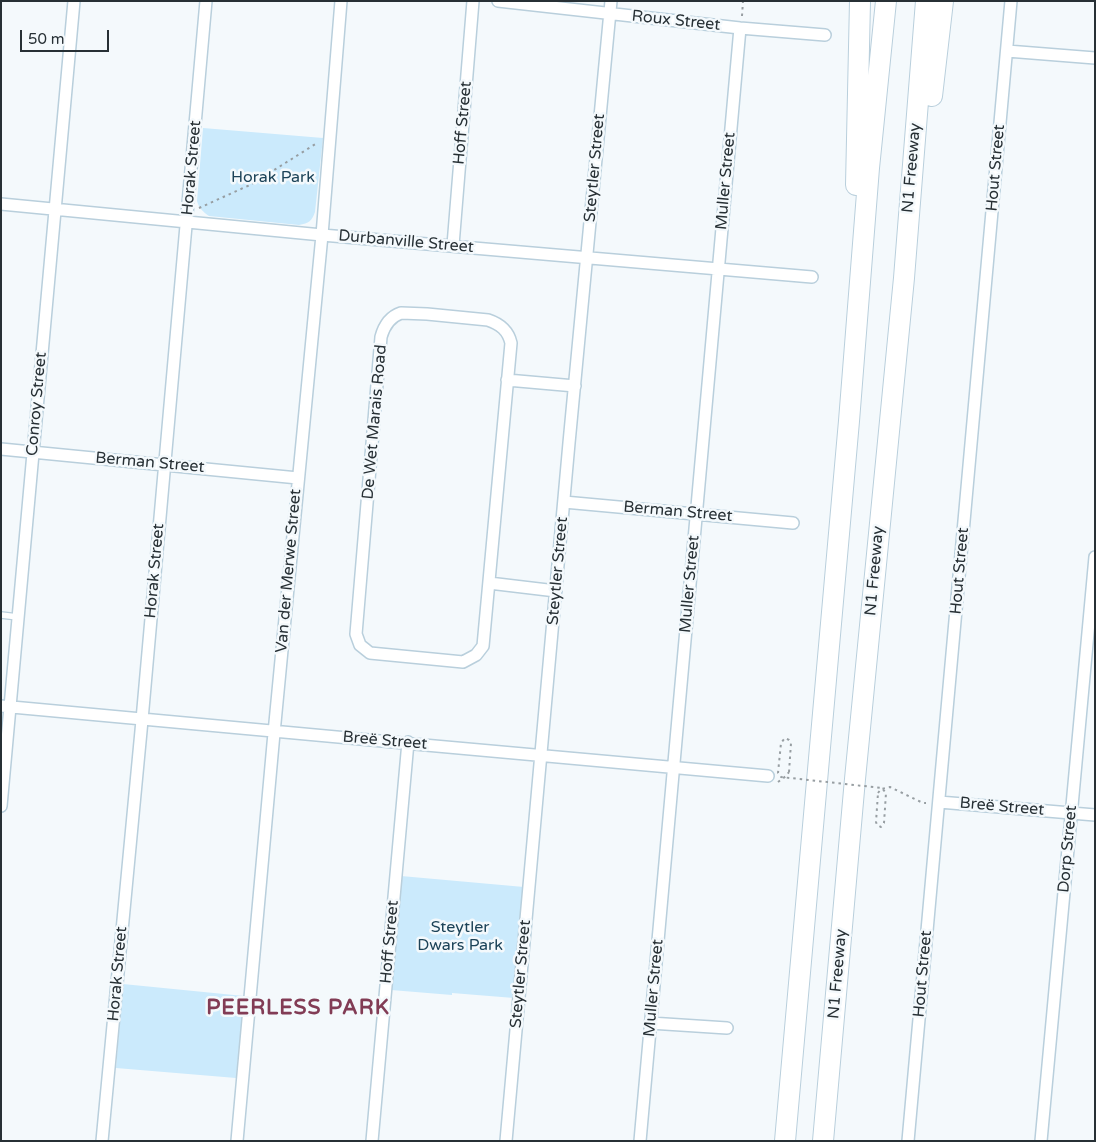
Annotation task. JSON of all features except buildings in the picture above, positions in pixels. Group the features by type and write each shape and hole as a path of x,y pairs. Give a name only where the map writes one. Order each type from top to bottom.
{"highway":[{"path":"858,305 854,259 860,1"},
{"path":"785,1141 886,1"},
{"name":"N1 Freeway","path":"823,1141 855,778 904,278 926,1"},
{"path":"904,278 913,251 943,1"}],"street":[{"name":"Conroy Street","path":"1,806 5,706 18,616 74,1"},
{"name":"Horak Street","path":"102,1141 142,720 206,1"},
{"name":"Van der Merwe Street","path":"237,1141 322,235 341,1"},
{"name":"Hoff Street","path":"453,245 473,1"},
{"name":"Roux Street","path":"498,1 740,28 825,35"},
{"name":"Steytler Street","path":"506,1141 611,1"},
{"name":"Hout Street","path":"908,1141 1011,1"},
{"name":"Muller Street","path":"640,1141 740,28"},
{"path":"1007,51 1095,58"},
{"name":"Durbanville Street","path":"1,204 56,210 187,217 322,235 812,277"},
{"name":"De Wet Marais Road","path":"412,313 495,322 504,329 510,339 489,583 483,646 470,660 456,662 370,653 357,641 356,626 369,497 381,337 386,324 396,315 412,313"},
{"path":"507,380 575,386"},
{"name":"Berman Street","path":"1,449 298,478"},
{"name":"Berman Street","path":"564,502 792,523"},
{"name":"Dorp Street","path":"1041,1141 1095,557"},
{"path":"489,583 556,591"},
{"name":"Breë Street","path":"5,706 768,776"},
{"name":"Hoff Street","path":"372,1141 408,742"},
{"name":"Breë Street","path":"939,802 1095,815"},
{"path":"650,1023 727,1028"}],"lane":[{"path":"1,615 18,616"}],"path":[{"path":"740,28 743,1"},
{"path":"187,217 252,184 330,135"},
{"path":"789,772 791,743 785,738 781,743 778,773 781,777 882,788 886,793 884,823 881,827 876,822 878,793 881,789 890,787 923,803 939,802"}],"green space":[{"name":"Horak Park","path":"203,128 323,138 315,212 311,220 299,225 209,216 205,213 197,201"},
{"name":"Steytler Dwars Park","path":"401,876 524,887 514,998 391,990"},
{"path":"123,984 244,996 236,1078 116,1068"}],"district":[{"name":"PEERLESS PARK","path":"298,1008"}]}
